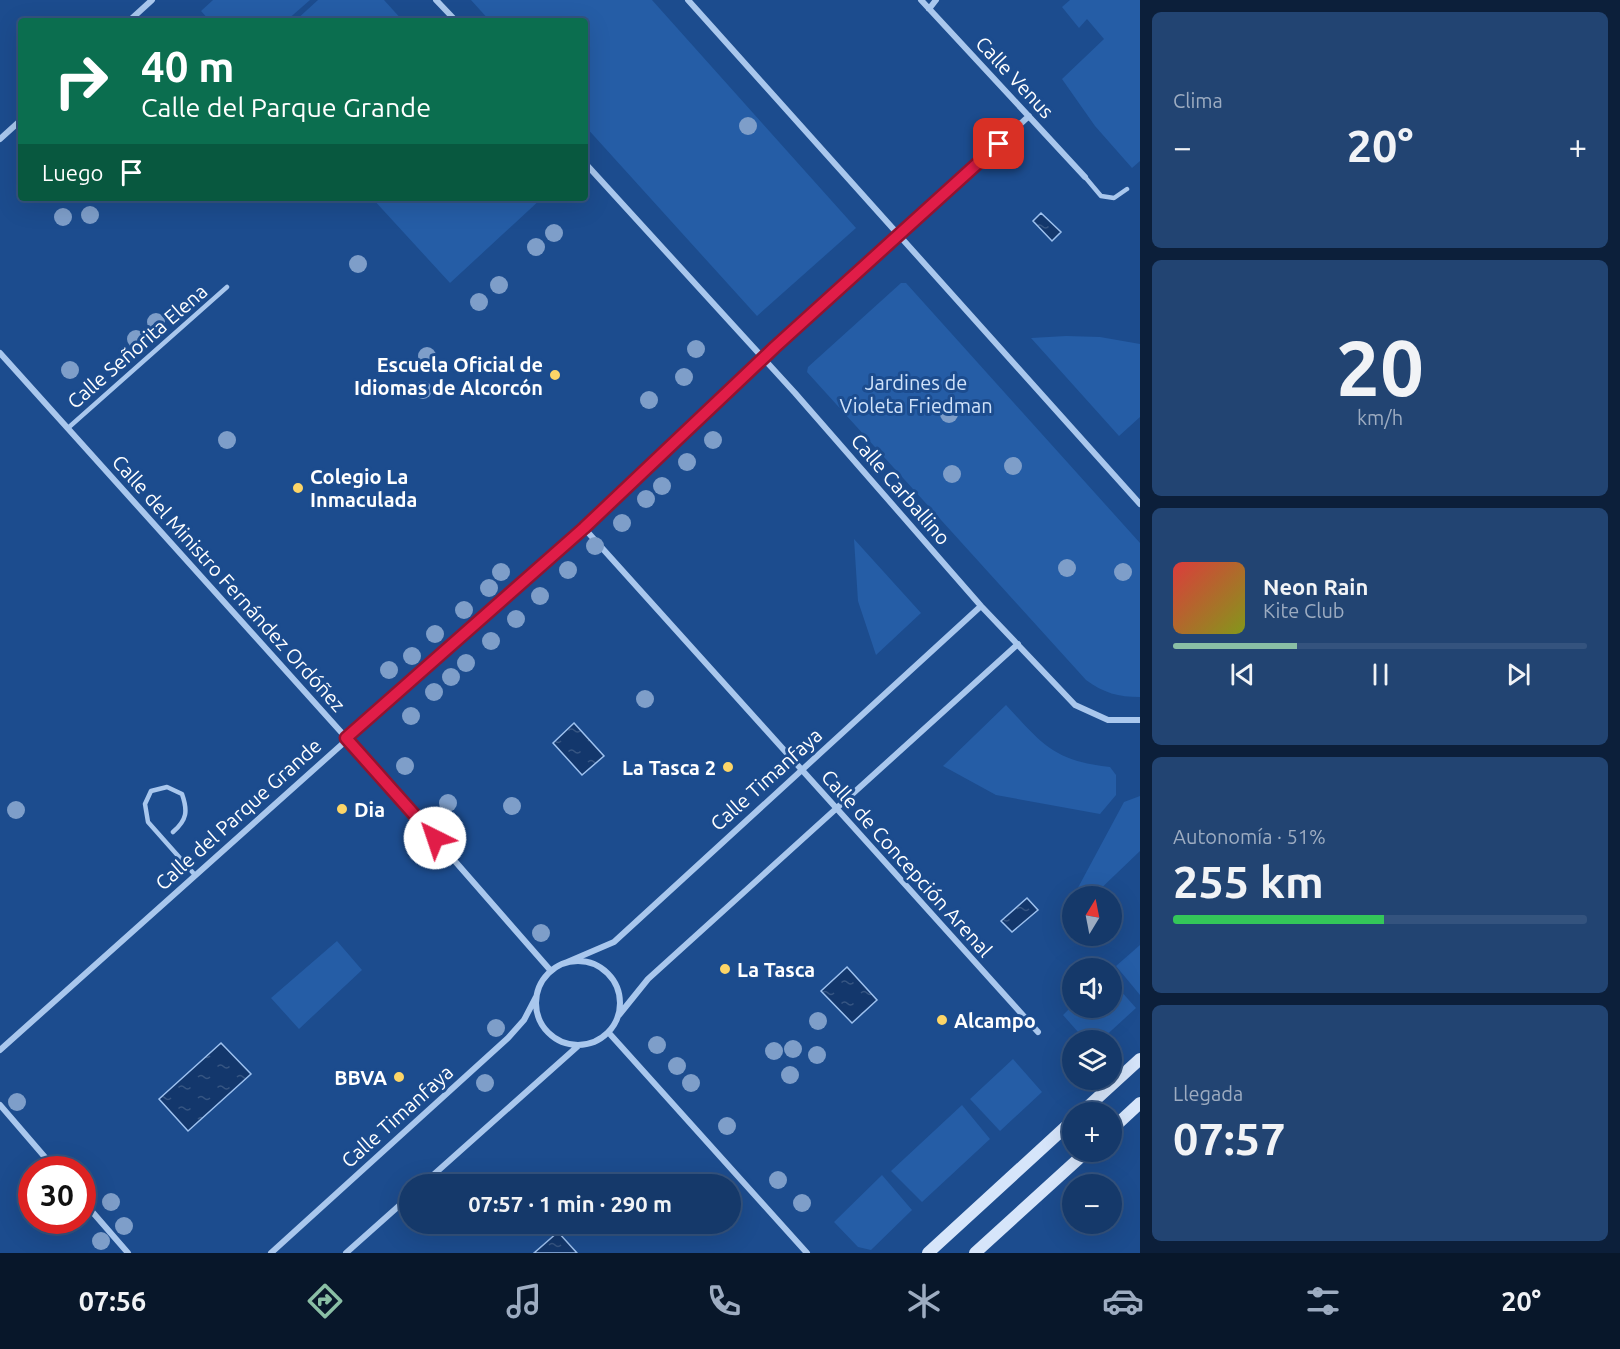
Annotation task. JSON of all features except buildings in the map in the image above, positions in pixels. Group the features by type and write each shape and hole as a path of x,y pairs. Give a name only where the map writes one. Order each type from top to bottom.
{"street":[{"path":"132,18 152,0"},
{"path":"436,0 453,18"},
{"path":"688,0 1140,504"},
{"name":"Calle Venus","path":"921,0 1085,177"},
{"path":"929,9 936,0"},
{"name":"Calle del Parque Grande","path":"0,1050 346,738 584,528 763,358 900,236 1029,116"},
{"path":"0,139 18,123"},
{"name":"Calle Carballino","path":"588,166 763,358 981,606 1075,705 1108,720 1140,720"},
{"name":"Calle del Ministro Fernández Ordóñez","path":"0,353 346,738 551,971"},
{"name":"Calle de Concepción Arenal","path":"584,528 1038,1032"},
{"name":"Calle Timanfaya","path":"565,963 614,942 981,606"},
{"path":"619,1015 620,997 614,980 601,967 583,961 565,963 551,971 541,983 536,997 539,1018 551,1036 564,1043 578,1046 595,1042 609,1033 619,1015 648,979 1018,644"},
{"name":"Calle Timanfaya","path":"271,1253 508,1038 524,1020 536,997"},
{"path":"609,1033 807,1253"},
{"path":"434,1174 578,1046"},
{"path":"1093,1102 1140,1059"},
{"path":"1122,1120 1140,1103"},
{"path":"0,1105 45,1156"},
{"path":"928,1253 1062,1130"},
{"path":"975,1253 1075,1162"},
{"path":"346,1253 399,1206"},
{"path":"96,1216 128,1253"}],"lane":[{"path":"1085,177 1101,196 1114,198 1127,189"},
{"name":"Calle Señorita Elena","path":"68,428 227,287"},
{"path":"173,832 184,823 187,808 182,794 167,787 151,791 145,804 148,822 195,875"}],"green space":[{"path":"213,0 310,0 289,18 207,18 201,11"},
{"path":"318,0 384,0 400,18 298,18"},
{"path":"471,0 652,0 856,228 757,316 588,129 588,18 487,18"},
{"path":"1070,0 1140,0 1140,161 1132,168 1095,126 1062,79 1104,39 1087,19 1079,28 1062,7"},
{"path":"375,201 539,201 450,283"},
{"name":"Jardines de Violeta Friedman","path":"901,283 906,283 1140,543 1140,697 1112,693 1086,680 807,372 808,367"},
{"path":"1100,337 1140,344 1140,417 1119,436 1031,338"},
{"path":"854,539 921,613 876,655 858,601"},
{"path":"1006,705 1040,741 1051,749 1075,760 1110,767 1116,775 1116,795 1100,814 996,795 943,766"},
{"path":"1140,796 1140,851 1103,886 1079,886 1124,802"},
{"path":"337,941 362,970 299,1029 271,998"},
{"path":"1140,945 1140,995 1122,973 1122,961"},
{"path":"1122,992 1136,1008 1112,1030 1076,1030 1066,1018 1122,1018"},
{"path":"1013,1059 1042,1092 1000,1131 970,1099"},
{"path":"962,1105 990,1139 922,1202 891,1171"},
{"path":"882,1175 912,1210 871,1250 858,1247 834,1222"}],"water":[{"path":"1041,213 1061,232 1052,241 1033,221"},
{"path":"574,723 604,756 582,775 553,743"},
{"path":"1027,898 1038,910 1012,932 1001,921"},
{"path":"847,967 877,1000 852,1023 821,991"},
{"path":"221,1043 251,1074 188,1131 159,1099"},
{"path":"556,1234 560,1234 577,1253 534,1253"}],"place":[{"name":"Escuela Oficial de Idiomas de Alcorcón","path":"555,375"},
{"name":"Colegio La Inmaculada","path":"298,488"},
{"name":"La Tasca 2","path":"728,767"},
{"name":"Dia","path":"342,809"},
{"name":"La Tasca","path":"725,969"},
{"name":"Alcampo","path":"942,1020"},
{"name":"BBVA","path":"399,1077"}],"route":[{"path":"435,838 346,738 584,528 775,347 999,144"}]}
